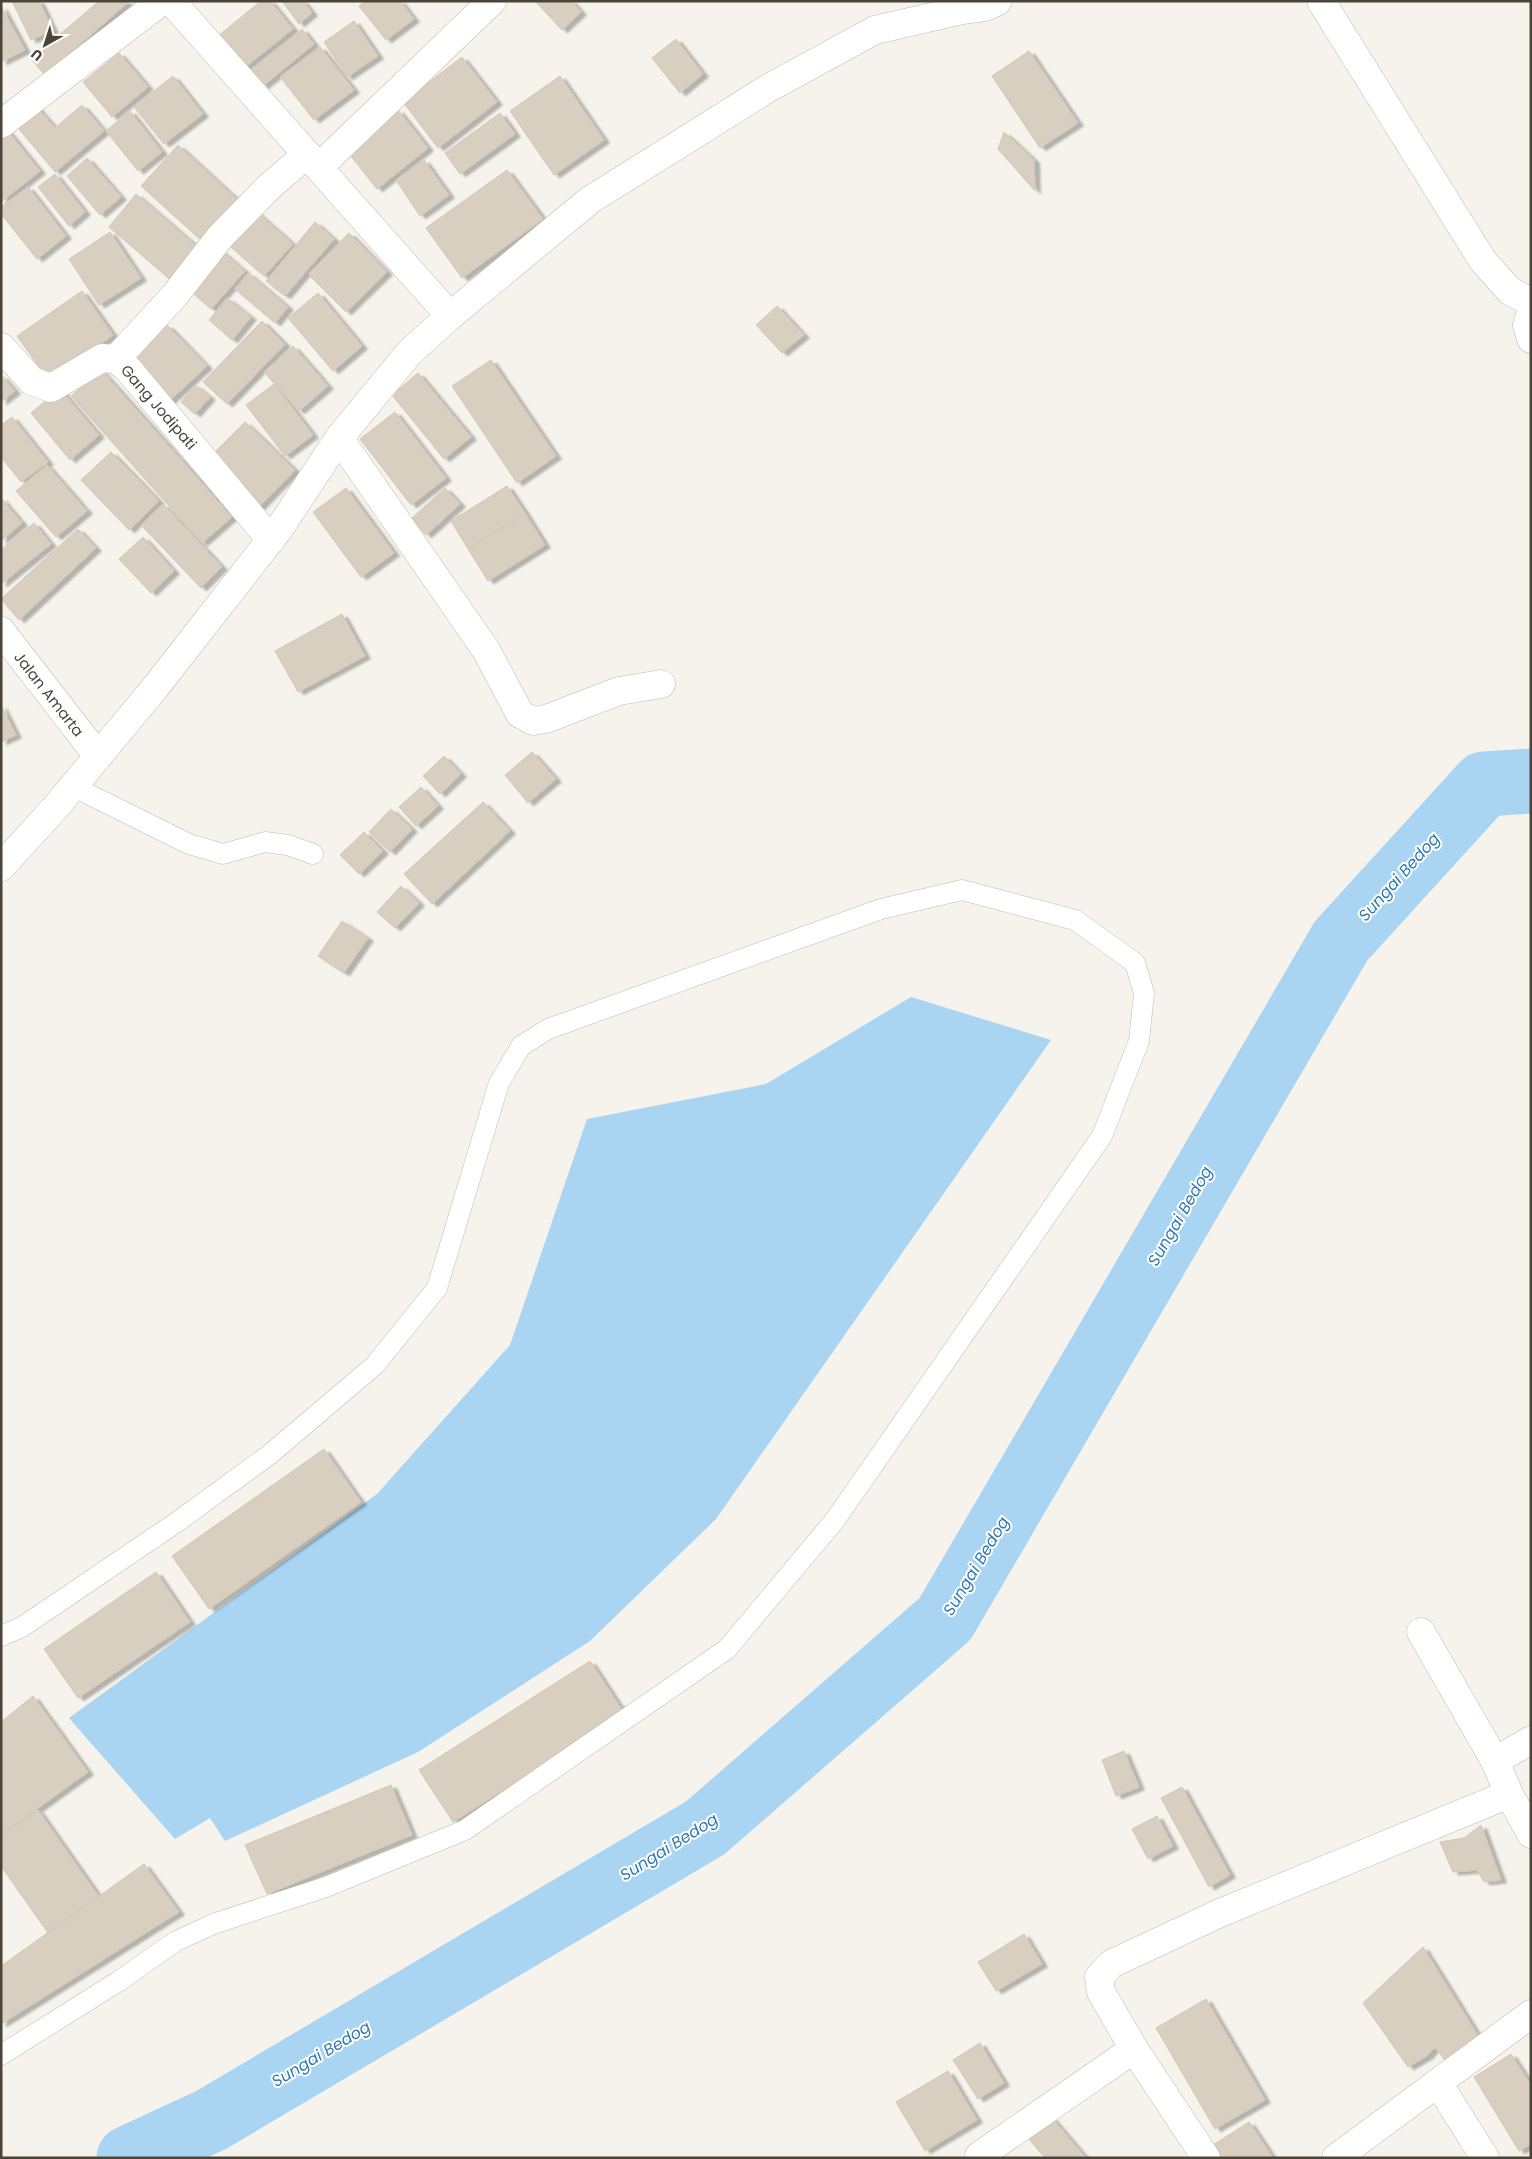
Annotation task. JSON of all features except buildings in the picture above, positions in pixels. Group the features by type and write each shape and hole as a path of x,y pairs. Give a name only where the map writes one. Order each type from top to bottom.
{"street":[{"path":"1,124 162,1"},
{"path":"171,1 450,316"},
{"path":"116,359 175,295 220,237 270,186 313,161 492,1"},
{"path":"1,867 75,784 154,689 271,540 339,438 410,352 450,316 590,200 767,89 875,30 962,10 985,7 998,1"},
{"path":"1321,1 1483,261 1510,291 1531,302"},
{"path":"1531,312 1527,325 1531,339"},
{"name":"Gang Jodipati","path":"1,347 32,381 50,388 102,358 116,359 128,369 271,540"},
{"path":"339,438 486,650 520,714 533,721 546,719 619,691 661,684"},
{"name":"Jalan Amarta","path":"1,631 98,756"},
{"path":"1421,1632 1495,1761 1509,1794 1531,1834"},
{"path":"1495,1761 1531,1740"},
{"path":"1206,2158 1134,2049 1101,1992 1099,1977 1111,1964 1220,1913 1509,1794"},
{"path":"1336,2158 1531,2014"},
{"path":"979,2156 1134,2049"},
{"path":"1438,2083 1485,2158"}],"lane":[{"path":"75,784 88,794 189,844 223,854 265,842 288,845 313,854"},
{"path":"1,1636 22,1627 185,1516 269,1455 375,1365 437,1288 498,1082 521,1046 548,1029 880,909 962,890 1075,920 1135,963 1144,993 1140,1041 1102,1136 835,1520 727,1649 465,1830 326,1887 216,1923 176,1940 119,1981 1,2055"}],"water":[{"path":"911,997 1051,1040 716,1519 590,1641 418,1752 225,1841 210,1818 175,1839 69,1718 377,1494 510,1345 587,1119 766,1084"}],"waterway":[{"name":"Sungai Bedog","path":"129,2158 211,2120 705,1828 945,1619 1341,941 1484,784 1531,781"}]}
